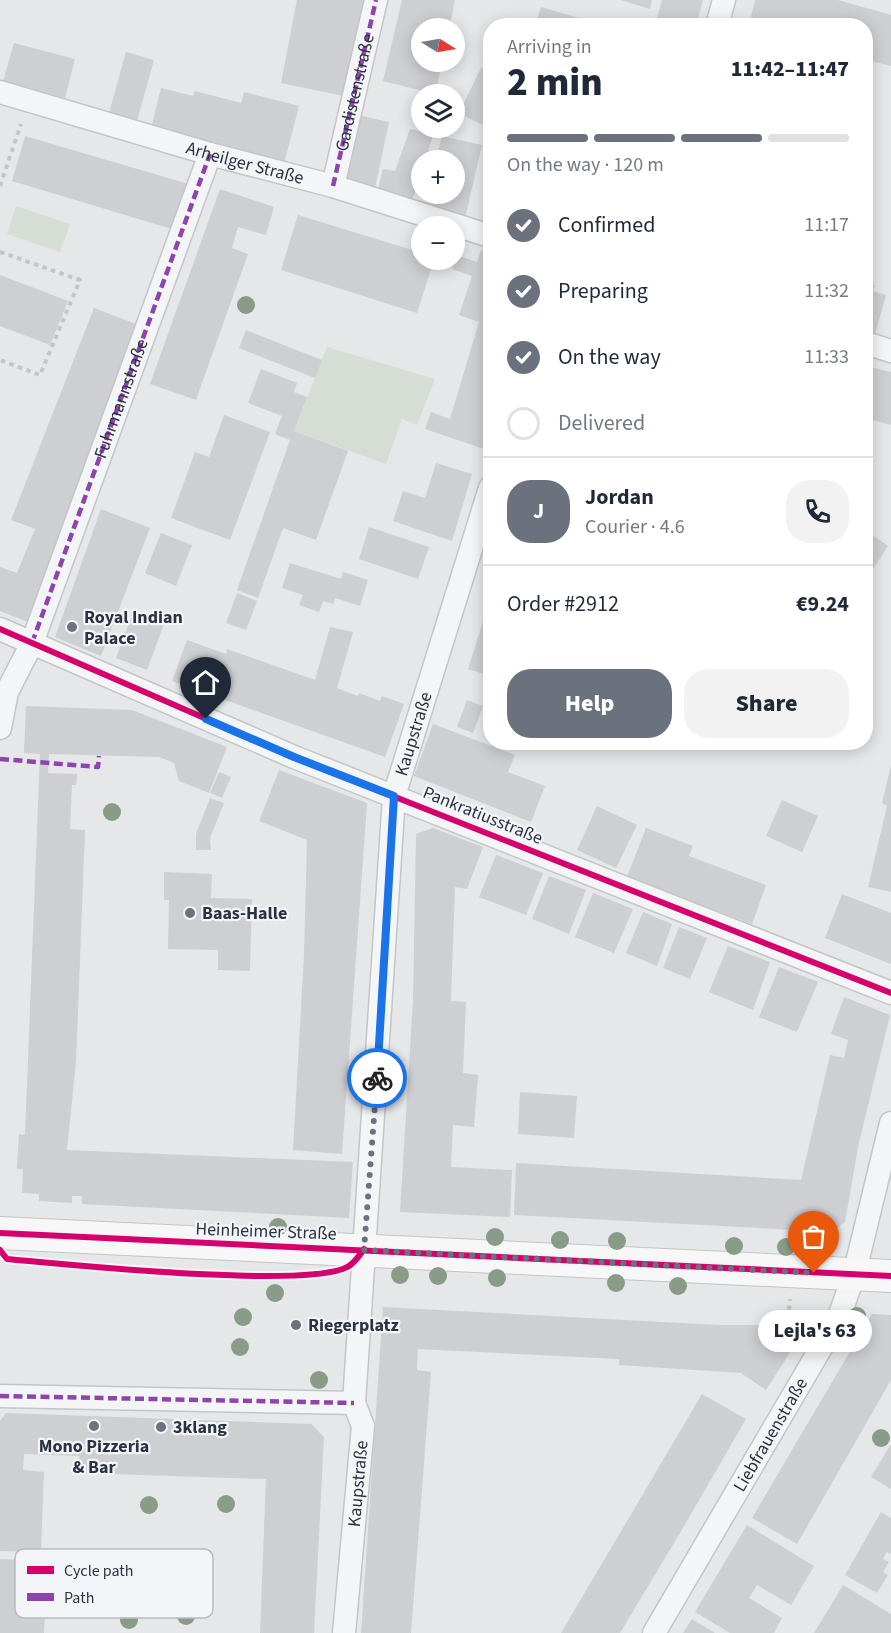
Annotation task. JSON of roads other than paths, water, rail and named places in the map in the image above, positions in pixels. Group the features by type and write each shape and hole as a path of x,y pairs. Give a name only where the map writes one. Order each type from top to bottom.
{"street":[{"name":"Gardistenstraße","path":"333,186 376,0"},
{"path":"719,18 724,0"},
{"name":"Arheilger Straße","path":"0,92 210,154 333,186 483,234"},
{"name":"Fuhrmannstraße","path":"0,728 7,692 32,643 210,154"},
{"path":"873,346 891,351"},
{"name":"Kaupstraße","path":"344,1633 363,1426 354,1403 394,796 483,510"},
{"name":"Pankratiusstraße","path":"0,629 294,757 891,993"},
{"name":"Liebfrauenstraße","path":"654,1633 839,1317 854,1275 891,1123"},
{"name":"Heinheimer Straße","path":"0,1233 891,1276"},
{"path":"0,1396 354,1403"}],"place":[{"name":"Royal Indian Palace","path":"72,627"},
{"name":"Baas-Halle","path":"190,913"},
{"name":"Lejla's 63","path":"814,1273"},
{"name":"Riegerplatz","path":"296,1325"},
{"name":"Mono Pizzeria & Bar","path":"94,1426"},
{"name":"3klang","path":"161,1427"}]}
